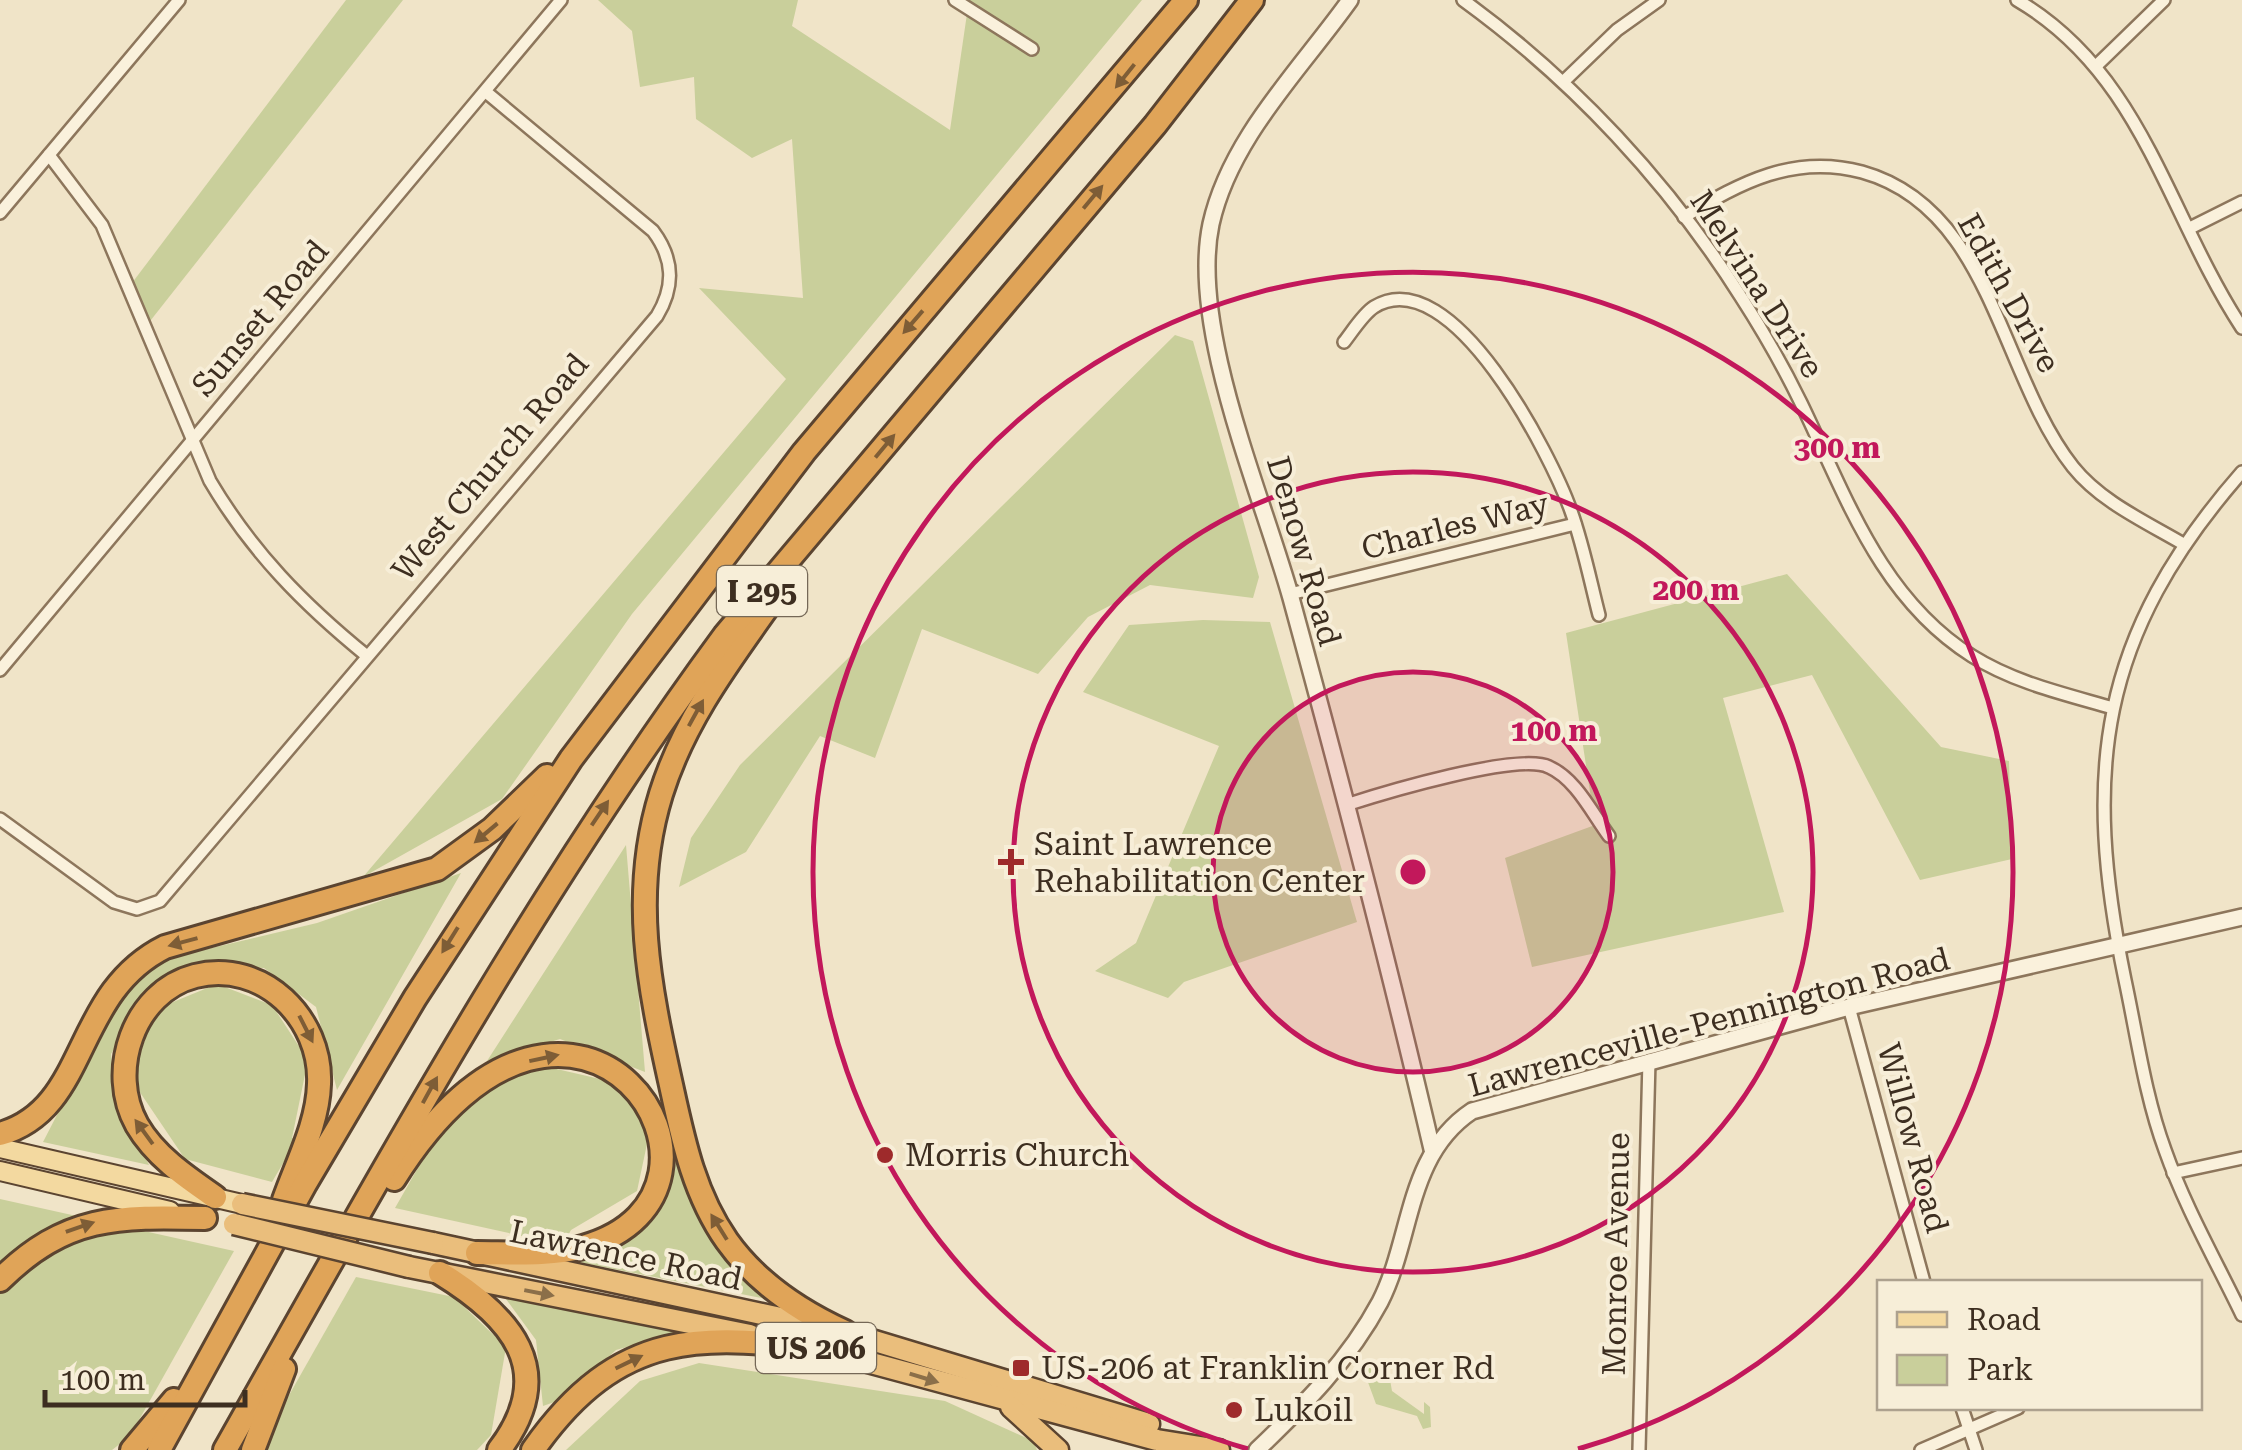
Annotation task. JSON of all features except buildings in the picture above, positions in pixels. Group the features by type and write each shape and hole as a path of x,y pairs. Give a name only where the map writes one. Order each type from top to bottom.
{"highway":[{"name":"I 295","path":"159,1450 438,959 583,743 804,452 1186,0"},
{"name":"I 295","path":"225,1450 482,996 662,721 725,635 1155,125 1252,0"},
{"path":"841,1342 744,1262 710,1213 687,1158 649,986 643,908 661,794 691,721 858,479"},
{"path":"0,1134 22,1126 49,1106 103,1000 115,983 146,956 165,947 436,868 492,829 583,743"},
{"path":"210,1208 140,1129 131,1112 124,1074 133,1032 150,1006 182,982 216,974 237,976 273,990 300,1016 316,1049 316,1104 268,1253"},
{"path":"347,1236 382,1200 432,1128 492,1077 554,1054 589,1058 622,1074 646,1100 660,1137 658,1174 642,1208 623,1228 583,1247 477,1253"},
{"path":"0,1280 44,1243 87,1224 210,1208"},
{"name":"Lawrence Road","path":"238,1214 477,1253 841,1342 1232,1450"},
{"name":"Lawrence Road","path":"238,1214 440,1274 841,1342 1001,1400 1157,1440 1218,1450"},
{"path":"440,1274 492,1307 521,1353 522,1405 499,1450"},
{"path":"253,1450 315,1291"},
{"path":"132,1450 170,1407 241,1302"},
{"path":"533,1450 553,1421 594,1383 617,1368 668,1346 723,1338 841,1342"},
{"path":"1001,1400 1028,1418 1058,1450"}],"main road":[{"name":"Lawrence Road","path":"0,1148 210,1208"},
{"name":"Lawrence Road","path":"0,1171 238,1214"}],"street":[{"path":"0,213 179,0"},
{"name":"Sunset Road","path":"0,670 561,0"},
{"path":"955,0 1032,48"},
{"name":"Denow Road","path":"1350,0 1238,154 1220,195 1207,253 1212,330 1290,594 1432,1149"},
{"name":"Melvina Drive","path":"1464,0 1563,82 1619,139 1684,217 1770,345 1866,540 1900,592 1947,638 1994,669 2114,708"},
{"path":"1563,82 1616,30 1660,0"},
{"path":"2017,0 2071,40 2096,66 2142,130 2242,328"},
{"path":"2096,66 2164,0"},
{"name":"West Church Road","path":"0,818 125,908 149,907 168,893 657,316 670,288 668,256 653,231 486,92"},
{"path":"49,154 102,225 193,441 230,515 272,571 367,656"},
{"name":"Edith Drive","path":"1684,217 1753,177 1800,166 1861,172 1914,197 1962,249 2052,434 2074,469 2107,499 2184,544"},
{"path":"2190,228 2242,202"},
{"path":"1344,342 1374,308 1388,303 1418,304 1446,318 1517,402 1556,472 1575,524 1599,615"},
{"path":"2242,472 2184,544 2147,611 2114,708 2105,756 2102,840 2118,943 2152,1110 2173,1173 2242,1315"},
{"name":"Charles Way","path":"1290,594 1575,524"},
{"path":"1346,805 1408,787 1534,761 1558,772 1608,836"},
{"name":"Lawrenceville-Pennington Road","path":"1256,1450 1327,1379 1363,1332 1395,1266 1432,1149 1456,1122 1489,1104 1849,1007 2242,916"},
{"name":"Willow Road","path":"1849,1007 1923,1280"},
{"name":"Monroe Avenue","path":"1639,1450 1649,1060"},
{"path":"2173,1173 2242,1158"},
{"path":"1963,1410 1976,1450"},
{"path":"1920,1450 2013,1410"}],"green space":[{"path":"346,0 403,0 147,325 132,283"},
{"path":"598,0 798,0 792,26 950,130 969,0 1142,0 632,614 502,799 363,877 786,379 699,288 803,298 792,139 752,158 696,119 694,77 640,87 632,31"},
{"path":"1175,335 1193,341 1259,577 1253,598 1150,585 1088,617 1038,674 922,629 875,758 820,736 746,852 679,887 691,838 740,765"},
{"path":"1787,574 1941,747 2009,761 2012,859 1920,880 1812,675 1723,698 1784,912 1532,967 1505,858 1595,825 1566,633"},
{"path":"1203,620 1270,622 1357,922 1184,982 1168,998 1095,971 1136,943 1219,746 1083,692 1129,625"},
{"path":"626,845 645,1072 560,1039 487,1061"},
{"path":"461,873 337,1090 316,1007 264,968 195,965 149,992 111,1054 116,1098 149,1165 43,1142 120,993 161,960 317,923"},
{"path":"217,984 272,1005 308,1060 292,1138 298,1138 272,1182 185,1159 131,1079 156,1009"},
{"path":"535,1064 626,1085 650,1130 637,1191 571,1230 563,1245 395,1208 447,1117"},
{"path":"678,1150 718,1242 766,1299 578,1262 619,1243 646,1223 665,1195"},
{"path":"0,1199 234,1251 130,1436 112,1450 0,1450"},
{"path":"356,1277 454,1297 506,1347 491,1435 477,1450 258,1450"},
{"path":"503,1295 681,1332 616,1350 563,1399 543,1406 536,1340"},
{"path":"1374,1360 1389,1374 1392,1391 1424,1414 1424,1402 1430,1407 1431,1427 1423,1429 1417,1416 1376,1404 1362,1366"},
{"path":"699,1363 945,1401 1033,1441 1037,1450 566,1450 640,1381"}],"place":[{"name":"Saint Lawrence Rehabilitation Center","path":"1011,862"},
{"name":"Morris Church","path":"885,1155"},
{"name":"US-206 at Franklin Corner Rd","path":"1021,1368"},
{"name":"Lukoil","path":"1234,1410"}]}
